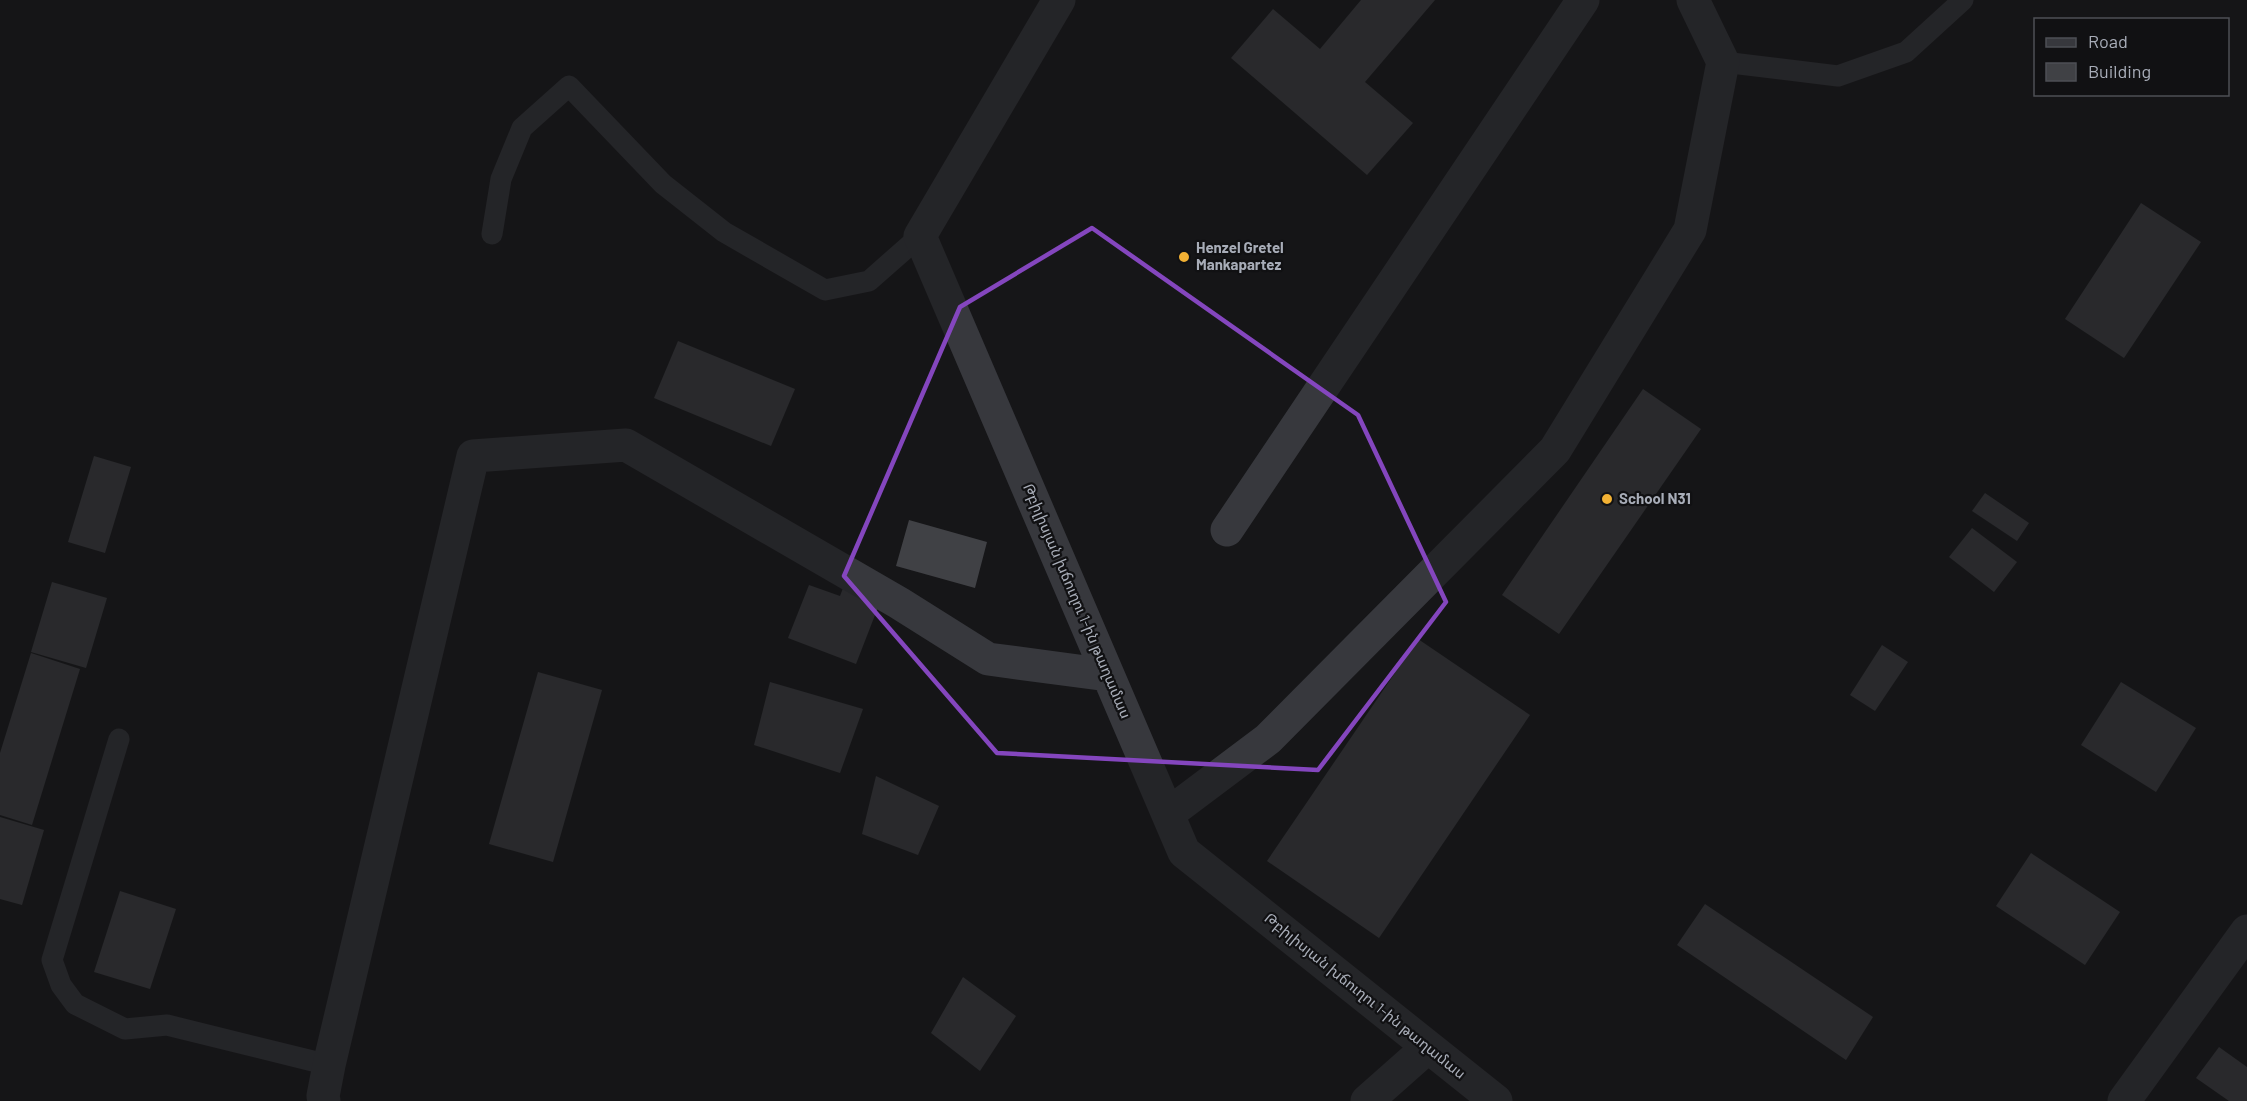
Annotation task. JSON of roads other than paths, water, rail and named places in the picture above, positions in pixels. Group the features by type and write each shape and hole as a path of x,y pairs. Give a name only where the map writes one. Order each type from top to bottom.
{"street":[{"path":"920,236 1059,0"},
{"path":"1227,530 1583,0"},
{"path":"1168,814 1268,739 1555,450 1690,230 1724,62 1693,0"},
{"name":"Թբիլիսյան խճուղու 1-ին թաղամաս","path":"920,236 1184,852 1496,1101"},
{"path":"324,1101 329,1065 473,456 626,445 899,603 988,659 1108,675"},
{"path":"2124,1101 2247,931"},
{"path":"1367,1101 1428,1047"}],"lane":[{"path":"1724,62 1838,76 1906,52 1963,0"},
{"path":"492,234 501,179 522,128 569,86 663,184 724,232 825,290 869,281 920,236"},
{"path":"119,739 52,960 61,985 75,1004 125,1029 167,1025 329,1065"}],"place":[{"name":"Henzel Gretel Mankapartez","path":"1184,257"},
{"name":"School N31","path":"1607,499"}]}
